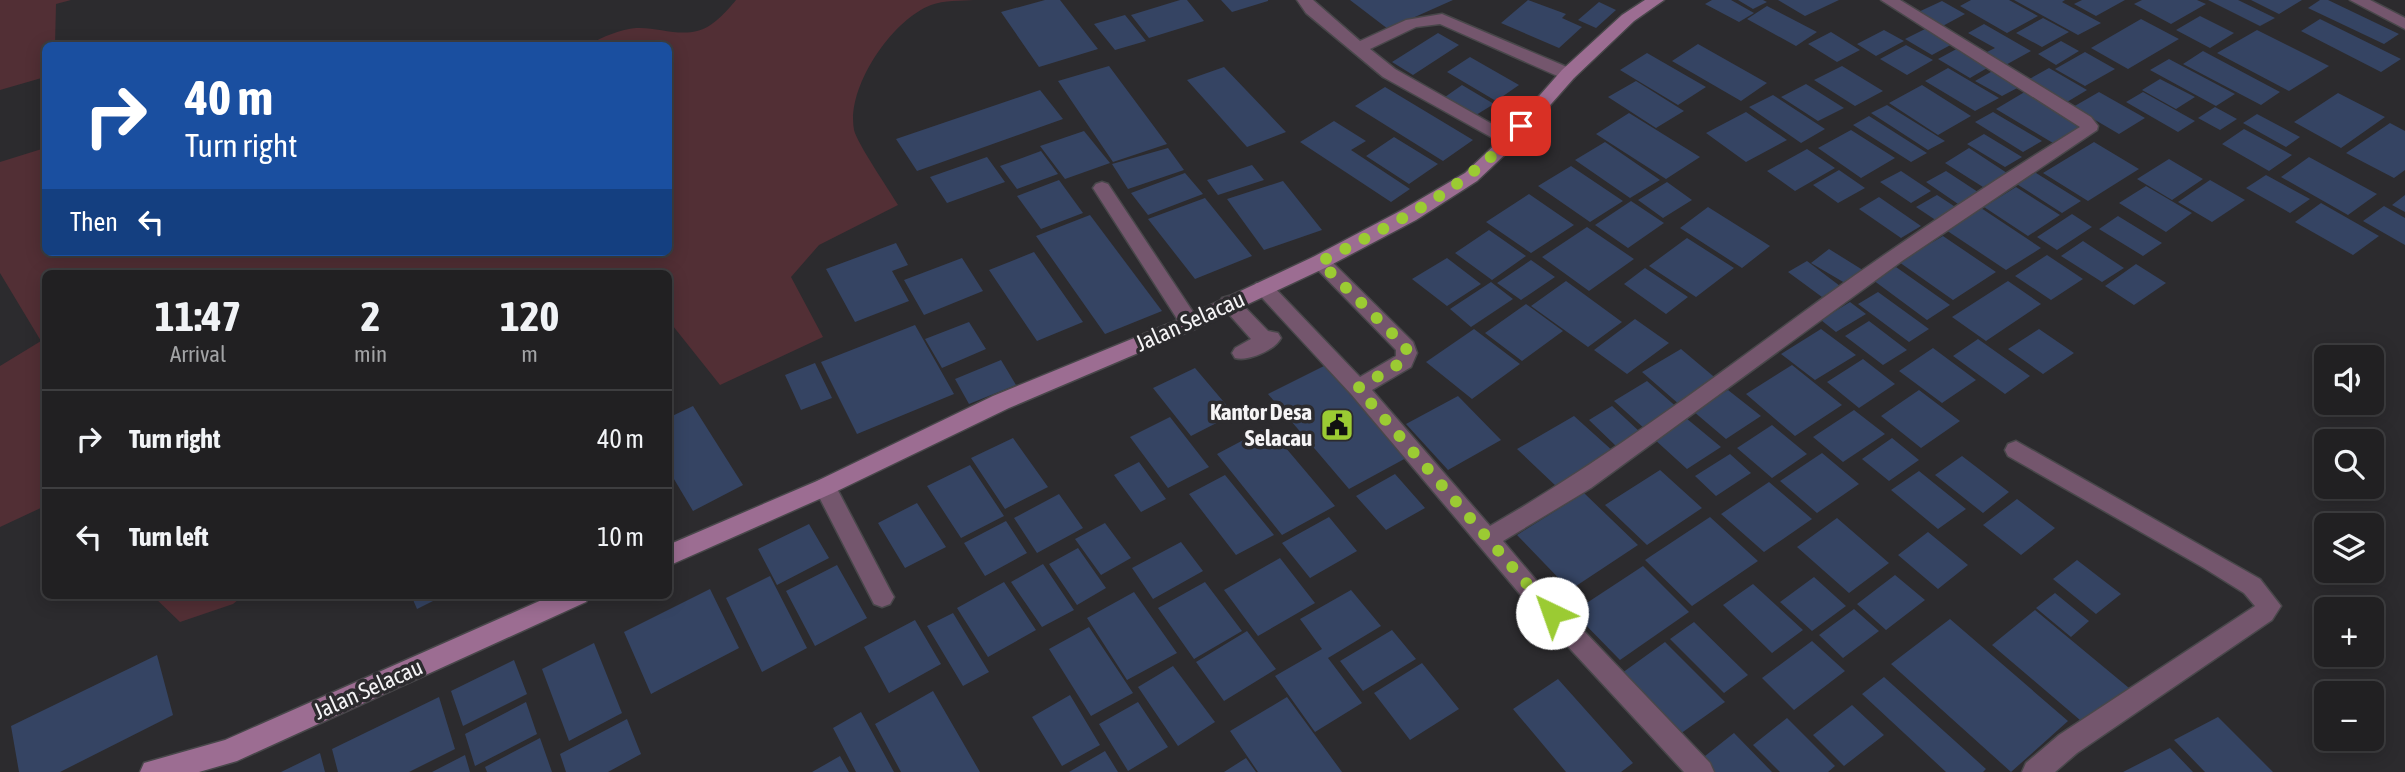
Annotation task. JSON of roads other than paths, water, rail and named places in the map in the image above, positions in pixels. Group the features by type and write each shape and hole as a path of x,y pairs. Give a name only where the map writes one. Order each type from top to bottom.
{"street":[{"path":"1305,0 1312,10 1389,73 1509,141"},
{"name":"Jalan Selacau","path":"672,554 825,487 1001,402 1190,323 1320,262 1409,215 1471,177 1509,141 1568,74 1628,18 1656,0"},
{"path":"1488,539 1582,484 1933,229 2020,170 2088,130 2089,126 2085,121 1889,0"},
{"path":"2358,0 2405,24"},
{"path":"1358,48 1412,23 1442,19 1568,74"},
{"path":"1102,188 1190,323"},
{"path":"1320,262 1406,347 1404,361 1358,388"},
{"path":"1263,288 1358,388 1533,593 1701,772"},
{"path":"1229,303 1268,340 1242,354"},
{"path":"2016,450 2212,561 2252,586 2269,606 2264,613 2068,744 2035,772"},
{"path":"825,487 882,597"},
{"name":"Jalan Selacau","path":"153,772 192,768 569,599"}],"place":[{"name":"Kantor Desa Selacau","path":"1337,425"}]}
